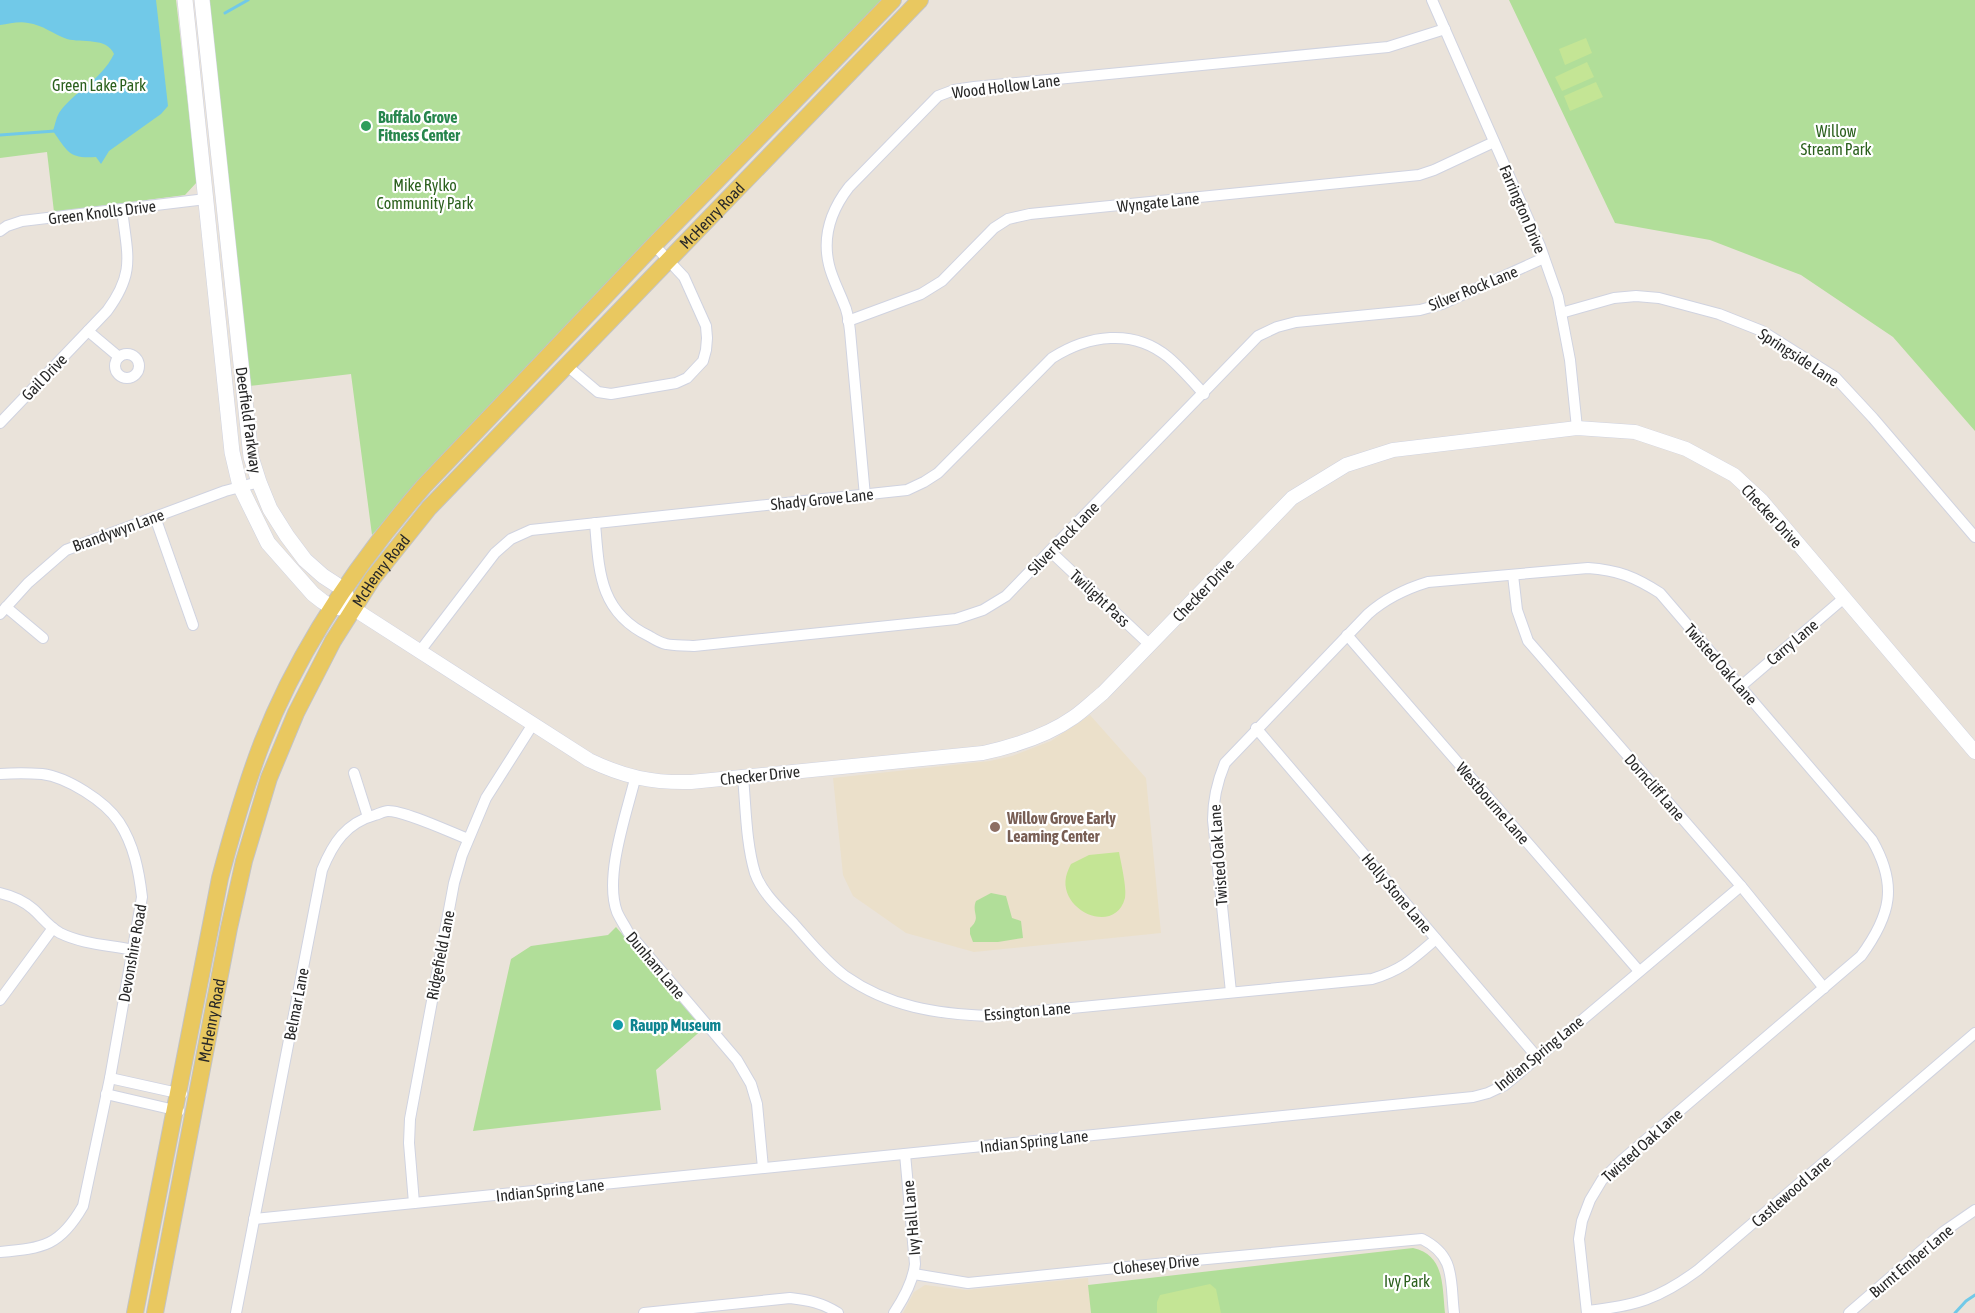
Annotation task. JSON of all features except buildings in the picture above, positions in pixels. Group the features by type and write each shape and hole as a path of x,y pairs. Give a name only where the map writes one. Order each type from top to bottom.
{"main road":[{"name":"Deerfield Parkway","path":"185,0 232,453 240,486 268,543 313,594 331,607"},
{"name":"Deerfield Parkway","path":"202,0 251,457 258,482 270,510 286,537 322,576 343,589 354,609"},
{"name":"McHenry Road","path":"135,1313 220,878 238,811 262,742 277,708 300,661 331,607 390,524 424,486 654,245 893,0"},
{"name":"McHenry Road","path":"155,1313 241,872 269,778 311,681 333,641 373,578 429,508 920,0"},
{"path":"331,607 354,609"}],"street":[{"name":"Farrington Drive","path":"1432,0 1544,258 1558,297 1570,360 1577,428"},
{"name":"Wood Hollow Lane","path":"865,496 846,307 829,265 826,242 830,219 838,201 849,187 938,96 954,90 974,87 1388,47 1445,28"},
{"name":"Wyngate Lane","path":"848,321 921,294 942,281 994,228 1008,219 1030,214 1419,175 1494,142"},
{"name":"Green Knolls Drive","path":"0,231 22,221 206,199"},
{"name":"Gail Drive","path":"0,423 107,311 119,295 125,281 128,262 122,210"},
{"path":"566,365 598,392 611,394 676,383 687,378 702,361 708,338 706,326 684,277 654,245"},
{"name":"Silver Rock Lane","path":"595,523 599,571 607,596 620,614 638,631 665,644 694,646 956,619 983,610 1006,596 1204,394 1252,341 1277,327 1296,322 1420,309 1442,304 1544,258"},
{"name":"Springside Lane","path":"1561,313 1614,298 1636,296 1659,298 1719,314 1762,331 1834,377 1873,418 1975,537"},
{"path":"88,331 119,357"},
{"name":"Shady Grove Lane","path":"420,651 495,553 511,538 531,530 907,490 938,473 1052,358 1083,341 1117,338 1151,346 1168,357 1204,394"},
{"name":"Checker Drive","path":"354,609 589,760 635,779 673,783 983,753 1007,748 1031,739 1074,717 1103,693 1292,498 1346,465 1393,450 1577,428 1635,432 1686,449 1734,476 1762,501 1975,752"},
{"name":"Brandywyn Lane","path":"3,610 34,576 66,550 240,486 258,482"},
{"path":"154,517 193,625"},
{"name":"Twilight Pass","path":"1050,551 1150,645"},
{"name":"Twisted Oak Lane","path":"1231,992 1213,820 1217,782 1225,763 1256,728 1384,600 1407,588 1428,582 1588,568 1611,569 1638,579 1660,593 1872,840 1883,859 1888,877 1888,899 1884,919 1875,938 1861,956 1622,1160 1602,1180 1590,1200 1582,1221 1579,1239 1587,1312"},
{"name":"Dorncliff Lane","path":"1513,575 1517,610 1528,641 1741,886 1824,988"},
{"name":"Carry Lane","path":"1740,687 1844,598"},
{"path":"3,610 43,638"},
{"name":"Westbourne Lane","path":"1347,635 1639,971"},
{"name":"Ridgefield Lane","path":"414,1203 408,1143 410,1119 454,884 468,839 486,798 533,724"},
{"name":"Holly Stone Lane","path":"1256,728 1537,1057"},
{"path":"354,773 368,817"},
{"name":"Devonshire Road","path":"0,774 44,774 70,784 98,800 118,821 129,842 139,869 142,897 110,1078 83,1206 72,1224 57,1239 33,1249 0,1252"},
{"name":"Essington Lane","path":"744,777 751,855 756,876 766,894 828,961 846,976 909,1007 954,1015 989,1016 1372,979 1391,973 1407,964 1436,939"},
{"name":"Dunham Lane","path":"635,779 613,874 613,894 617,912 628,932 737,1060 751,1084 757,1104 763,1168"},
{"name":"Belmar Lane","path":"236,1313 322,870 330,850 340,835 352,824 388,811 408,816 468,839"},
{"name":"Indian Spring Lane","path":"254,1219 1473,1097 1505,1085 1741,886"},
{"path":"0,893 17,898 53,928 75,939 133,950"},
{"path":"0,1000 53,928"},
{"name":"Castlewood Lane","path":"1587,1312 1620,1308 1643,1302 1677,1286 1975,1033"},
{"path":"110,1078 177,1102 194,1114"},
{"path":"106,1094 177,1102 197,1097"},
{"name":"Ivy Hall Lane","path":"894,1313 907,1292 914,1274 914,1243 905,1154"},
{"name":"Burnt Ember Lane","path":"1849,1313 1943,1232 1975,1210"},
{"name":"Clohesey Drive","path":"914,1274 968,1283 1422,1239 1442,1253 1448,1263 1454,1313"},
{"path":"644,1313 790,1298 808,1300 829,1307 838,1313"}],"shaded area":[{"name":"Willow Grove Early Learning Center","path":"1090,715 1146,778 1161,933 974,952 906,933 853,896 843,875 833,778 990,761 1012,756 1051,741"},
{"path":"1088,1278 1091,1313 903,1313 914,1292 925,1285 966,1290"}],"green space":[{"name":"Green Lake Park","path":"0,0 176,0 197,182 185,195 54,212 47,152 0,158"},
{"name":"Mike Rylko Community Park","path":"208,0 885,0 399,504 372,535 351,374 249,386"},
{"name":"Willow Stream Park","path":"1509,0 1975,0 1975,431 1893,337 1801,275 1710,240 1615,223"},
{"path":"1586,38 1592,53 1565,65 1559,49"},
{"path":"1587,62 1594,77 1562,91 1555,77"},
{"path":"1596,82 1603,97 1570,111 1564,96"},
{"path":"1119,852 1124,875 1125,898 1119,909 1111,916 1100,917 1079,909 1071,900 1066,889 1067,872 1071,864 1089,855"},
{"path":"991,893 1006,896 1012,918 1021,921 1023,938 998,942 973,942 970,928 976,918 976,901"},
{"path":"616,927 704,1028 656,1070 661,1110 473,1131 511,959 531,946 608,935"},
{"name":"Ivy Park","path":"1413,1248 1431,1257 1440,1273 1445,1313 1091,1313 1088,1285"},
{"path":"1210,1284 1216,1289 1221,1313 1157,1313 1157,1302 1160,1295"}],"water":[{"path":"0,0 156,0 168,106 161,114 109,151 101,164 96,157 80,157 70,153 53,131 58,115 72,98 102,72 114,54 106,45 67,39 33,24 21,22 0,25"}],"waterway":[{"path":"225,13 248,0"},
{"path":"0,135 55,131"},
{"path":"1955,1313 1975,1295"}],"place":[{"name":"Buffalo Grove Fitness Center","path":"366,126"},
{"name":"Willow Grove Early Learning Center","path":"995,827"},
{"name":"Raupp Museum","path":"618,1025"}]}
